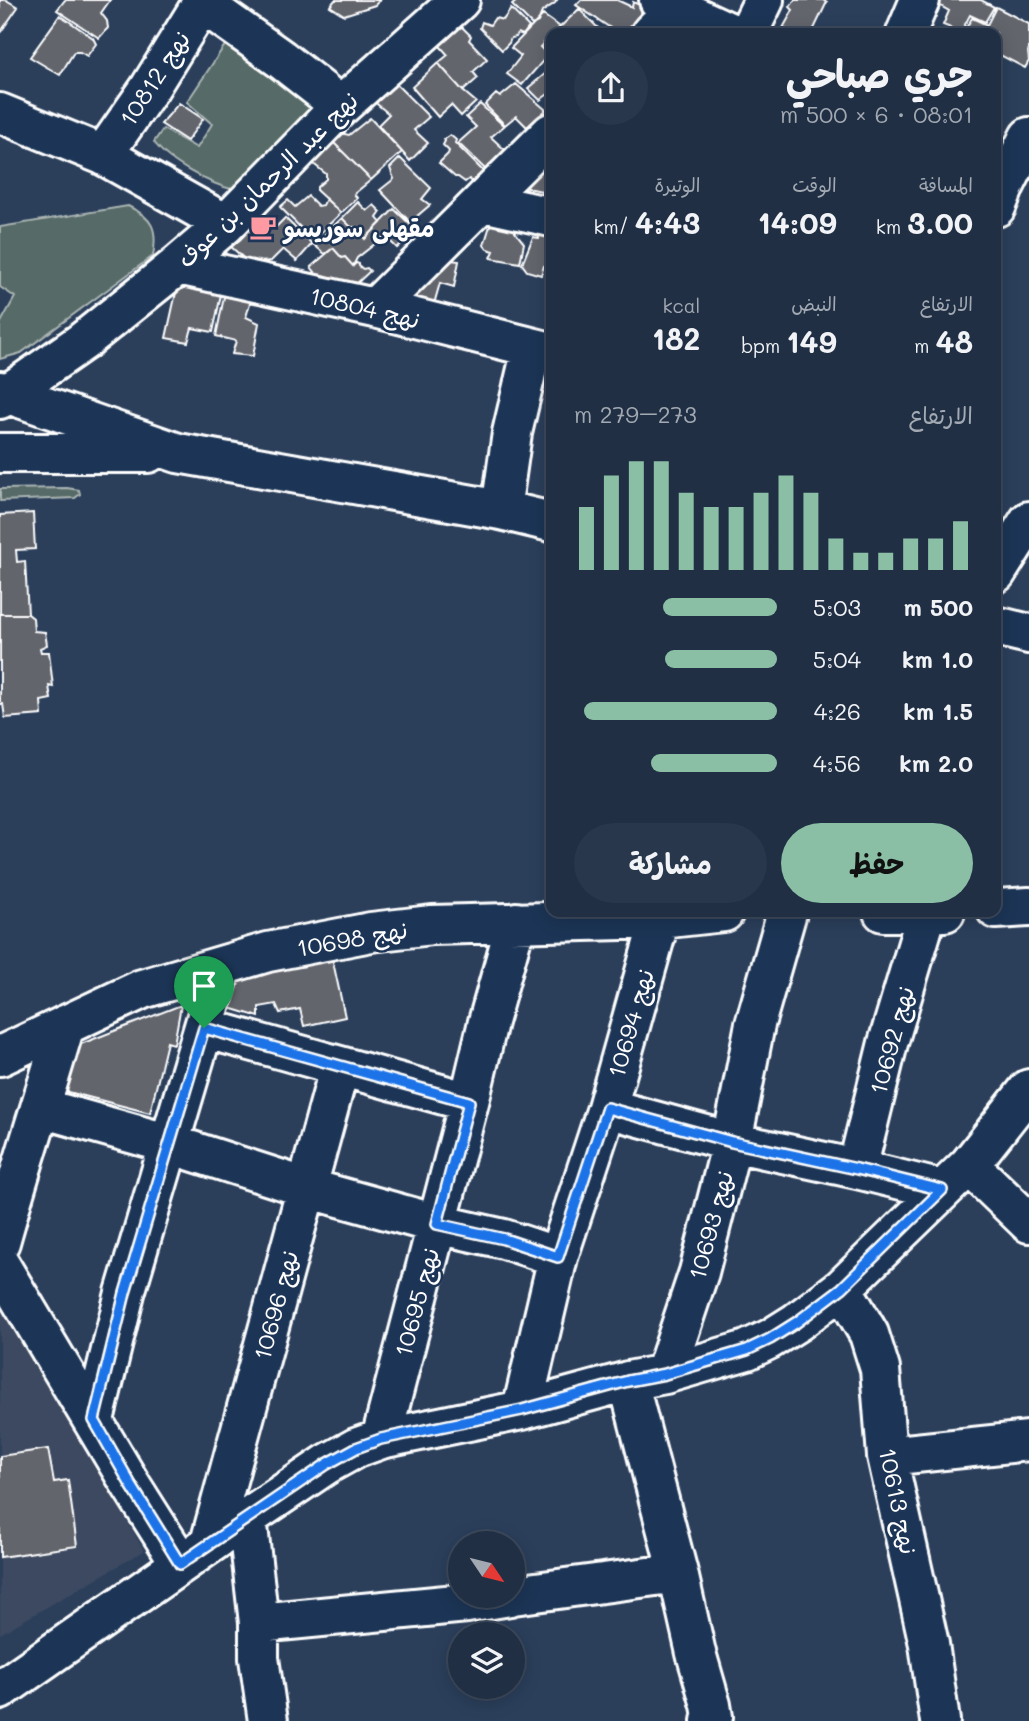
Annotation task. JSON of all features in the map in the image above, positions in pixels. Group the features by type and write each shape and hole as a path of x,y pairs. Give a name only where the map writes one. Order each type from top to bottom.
{"street":[{"name":"نهج عبد الرحمان بن عوف","path":"3,395 82,342 226,224 341,106 460,0"},
{"path":"750,28 764,0"},
{"path":"908,28 920,0"},
{"path":"203,1 341,106"},
{"name":"نهج 10812","path":"103,155 149,89 203,1"},
{"path":"662,14 713,28"},
{"path":"0,113 103,155 226,224"},
{"path":"1006,192 1029,137"},
{"path":"374,308 546,138"},
{"path":"483,202 546,216"},
{"name":"نهج 10804","path":"178,265 374,308 542,350"},
{"path":"501,510 512,433 542,350"},
{"path":"3,395 178,453 501,510 546,521"},
{"path":"0,453 178,453"},
{"path":"1001,565 1029,521"},
{"path":"1001,627 1029,634"},
{"path":"1001,909 1029,907"},
{"name":"نهج 10698","path":"0,1056 142,989 268,952 371,932 432,925 678,917"},
{"name":"نهج 10693","path":"665,1374 699,1272 732,1142 755,1024 786,917"},
{"name":"نهج 10692","path":"857,1169 888,1043 934,917"},
{"name":"نهج 10694","path":"522,1410 558,1257 607,1108 660,919"},
{"name":"نهج 10695","path":"381,1439 516,922"},
{"path":"94,1420 125,1293 222,966"},
{"path":"0,1242 65,1025"},
{"path":"204,1028 469,1102"},
{"name":"نهج 10696","path":"195,1554 307,1188 340,1066"},
{"path":"0,1690 247,1518 327,1464 356,1448 381,1439 522,1410 628,1381 665,1374 747,1350 770,1339 842,1288 956,1178 1029,1089"},
{"path":"41,1108 170,1144 307,1188 437,1224 504,1239 558,1257"},
{"path":"607,1108 732,1142 857,1169 956,1178 1029,1223"},
{"path":"0,1265 131,1485 195,1554"},
{"name":"نهج 10613","path":"842,1288 869,1334 880,1369 887,1456 929,1644 940,1721"},
{"path":"628,1381 711,1705 711,1721"},
{"path":"887,1456 1029,1441"},
{"path":"247,1518 268,1721"},
{"path":"525,1594 678,1573"},
{"path":"259,1623 448,1605"}],"shaded area":[{"path":"0,1298 144,1551 0,1634"}],"green space":[{"path":"227,42 325,113 235,190 191,172 169,157 154,142 163,129 197,148 212,124 187,102"},
{"path":"128,206 143,215 152,225 155,238 153,256 21,353 0,359 0,324 15,297 0,287 0,227"},
{"path":"0,489 79,490 80,494 75,498 0,501"}],"building":[{"path":"0,0 6,0 18,7 0,33"},
{"path":"65,0 110,0 101,13 108,28 99,38 57,10"},
{"path":"335,0 380,0 375,5 344,15 330,6"},
{"path":"518,0 557,0 542,12 538,22 532,25 512,5"},
{"path":"581,0 617,0 632,7 633,2 642,6 642,12 627,28 610,28 576,5"},
{"path":"795,0 827,2 814,28 783,28 793,10 790,7"},
{"path":"936,0 981,0 994,7 985,22 970,15 963,28 951,28 943,25 949,11"},
{"path":"996,7 1029,24 1029,61 1025,68 1001,56 1001,28 966,28 972,18 987,25"},
{"path":"511,9 529,27 523,35 518,33 511,38 502,50 480,28 482,22 490,25 495,18 503,20"},
{"path":"579,9 598,28 559,28"},
{"path":"60,15 93,38 96,44 87,56 74,52 60,75 30,57"},
{"path":"543,15 560,27 546,28 546,41 540,47 546,53 546,57 522,85 507,74 521,56 511,48"},
{"path":"456,21 471,36 469,40 487,59 473,72 478,78 463,91 438,63 448,55 439,45 448,38 443,33"},
{"path":"546,41 546,52 540,47"},
{"path":"438,63 476,102 461,116 451,105 438,117 412,87"},
{"path":"546,73 546,96 540,100 528,88"},
{"path":"393,81 429,117 414,130 428,143 410,161 378,125 389,114 372,100"},
{"path":"516,84 546,110 527,127 516,116 505,125 485,105 496,94 500,97"},
{"path":"179,103 203,119 187,141 161,124"},
{"path":"480,104 504,126 491,137 505,150 495,161 495,165 487,171 458,143 476,127 466,117"},
{"path":"370,118 402,152 371,180 332,141 340,133 349,135"},
{"path":"450,135 485,173 474,183 469,179 465,182 455,177 439,163 448,154 449,151 443,145 444,139"},
{"path":"332,141 371,180 354,194 357,198 341,213 317,191 317,187 326,179 326,174 311,162"},
{"path":"400,158 431,188 422,199 430,205 410,222 380,190 394,179 390,168"},
{"path":"541,161 546,162 546,192 514,185"},
{"path":"308,196 318,206 323,205 326,199 341,213 313,240 280,207 288,200 295,207"},
{"path":"358,202 367,211 374,205 381,212 377,218 381,223 365,239 355,227 351,227 342,218"},
{"path":"394,209 416,230 397,248 385,236 357,258 353,266 333,248 325,254 314,245 342,218 351,227 355,227 365,239"},
{"path":"263,214 276,227 285,218 312,244 297,261 283,249 271,261 249,263 229,245"},
{"path":"493,216 519,220 515,232 524,243 520,263 491,258 494,251 484,245"},
{"path":"543,219 546,220 546,267 541,275 527,271 522,264 533,237 539,238"},
{"path":"333,248 353,266 356,263 370,271 353,287 306,280 315,272 311,267"},
{"path":"443,259 459,261 454,287 440,283 434,304 401,300"},
{"path":"194,278 223,285 213,332 192,328 188,342 166,338 177,288 189,288"},
{"path":"226,287 253,293 246,317 259,323 253,356 232,354 236,341 216,336"},
{"path":"33,513 35,549 16,550 17,562 25,561 28,614 0,614 0,515"},
{"path":"0,614 28,614 33,618 34,631 45,632 47,645 40,648 41,652 49,652 53,687 49,686 51,699 41,701 42,715 5,718 3,704 0,704"},
{"path":"330,948 345,1017 304,1026 300,1009 280,1013 276,1004 259,1007 259,1017 220,1005 227,971"},
{"path":"181,1005 174,1044 167,1042 150,1113 53,1088 63,1051"},
{"path":"48,1449 54,1482 68,1480 77,1546 0,1557 0,1456"}],"place":[{"name":"مقهلى سوريسو","path":"263,227"}],"route":[{"path":"204,1028 469,1102 437,1224 504,1239 558,1257 607,1108 732,1142 942,1190 842,1288 770,1339 747,1350 665,1374 628,1381 522,1410 381,1439 356,1448 327,1464 180,1564 94,1420 125,1293 204,1028"}]}
